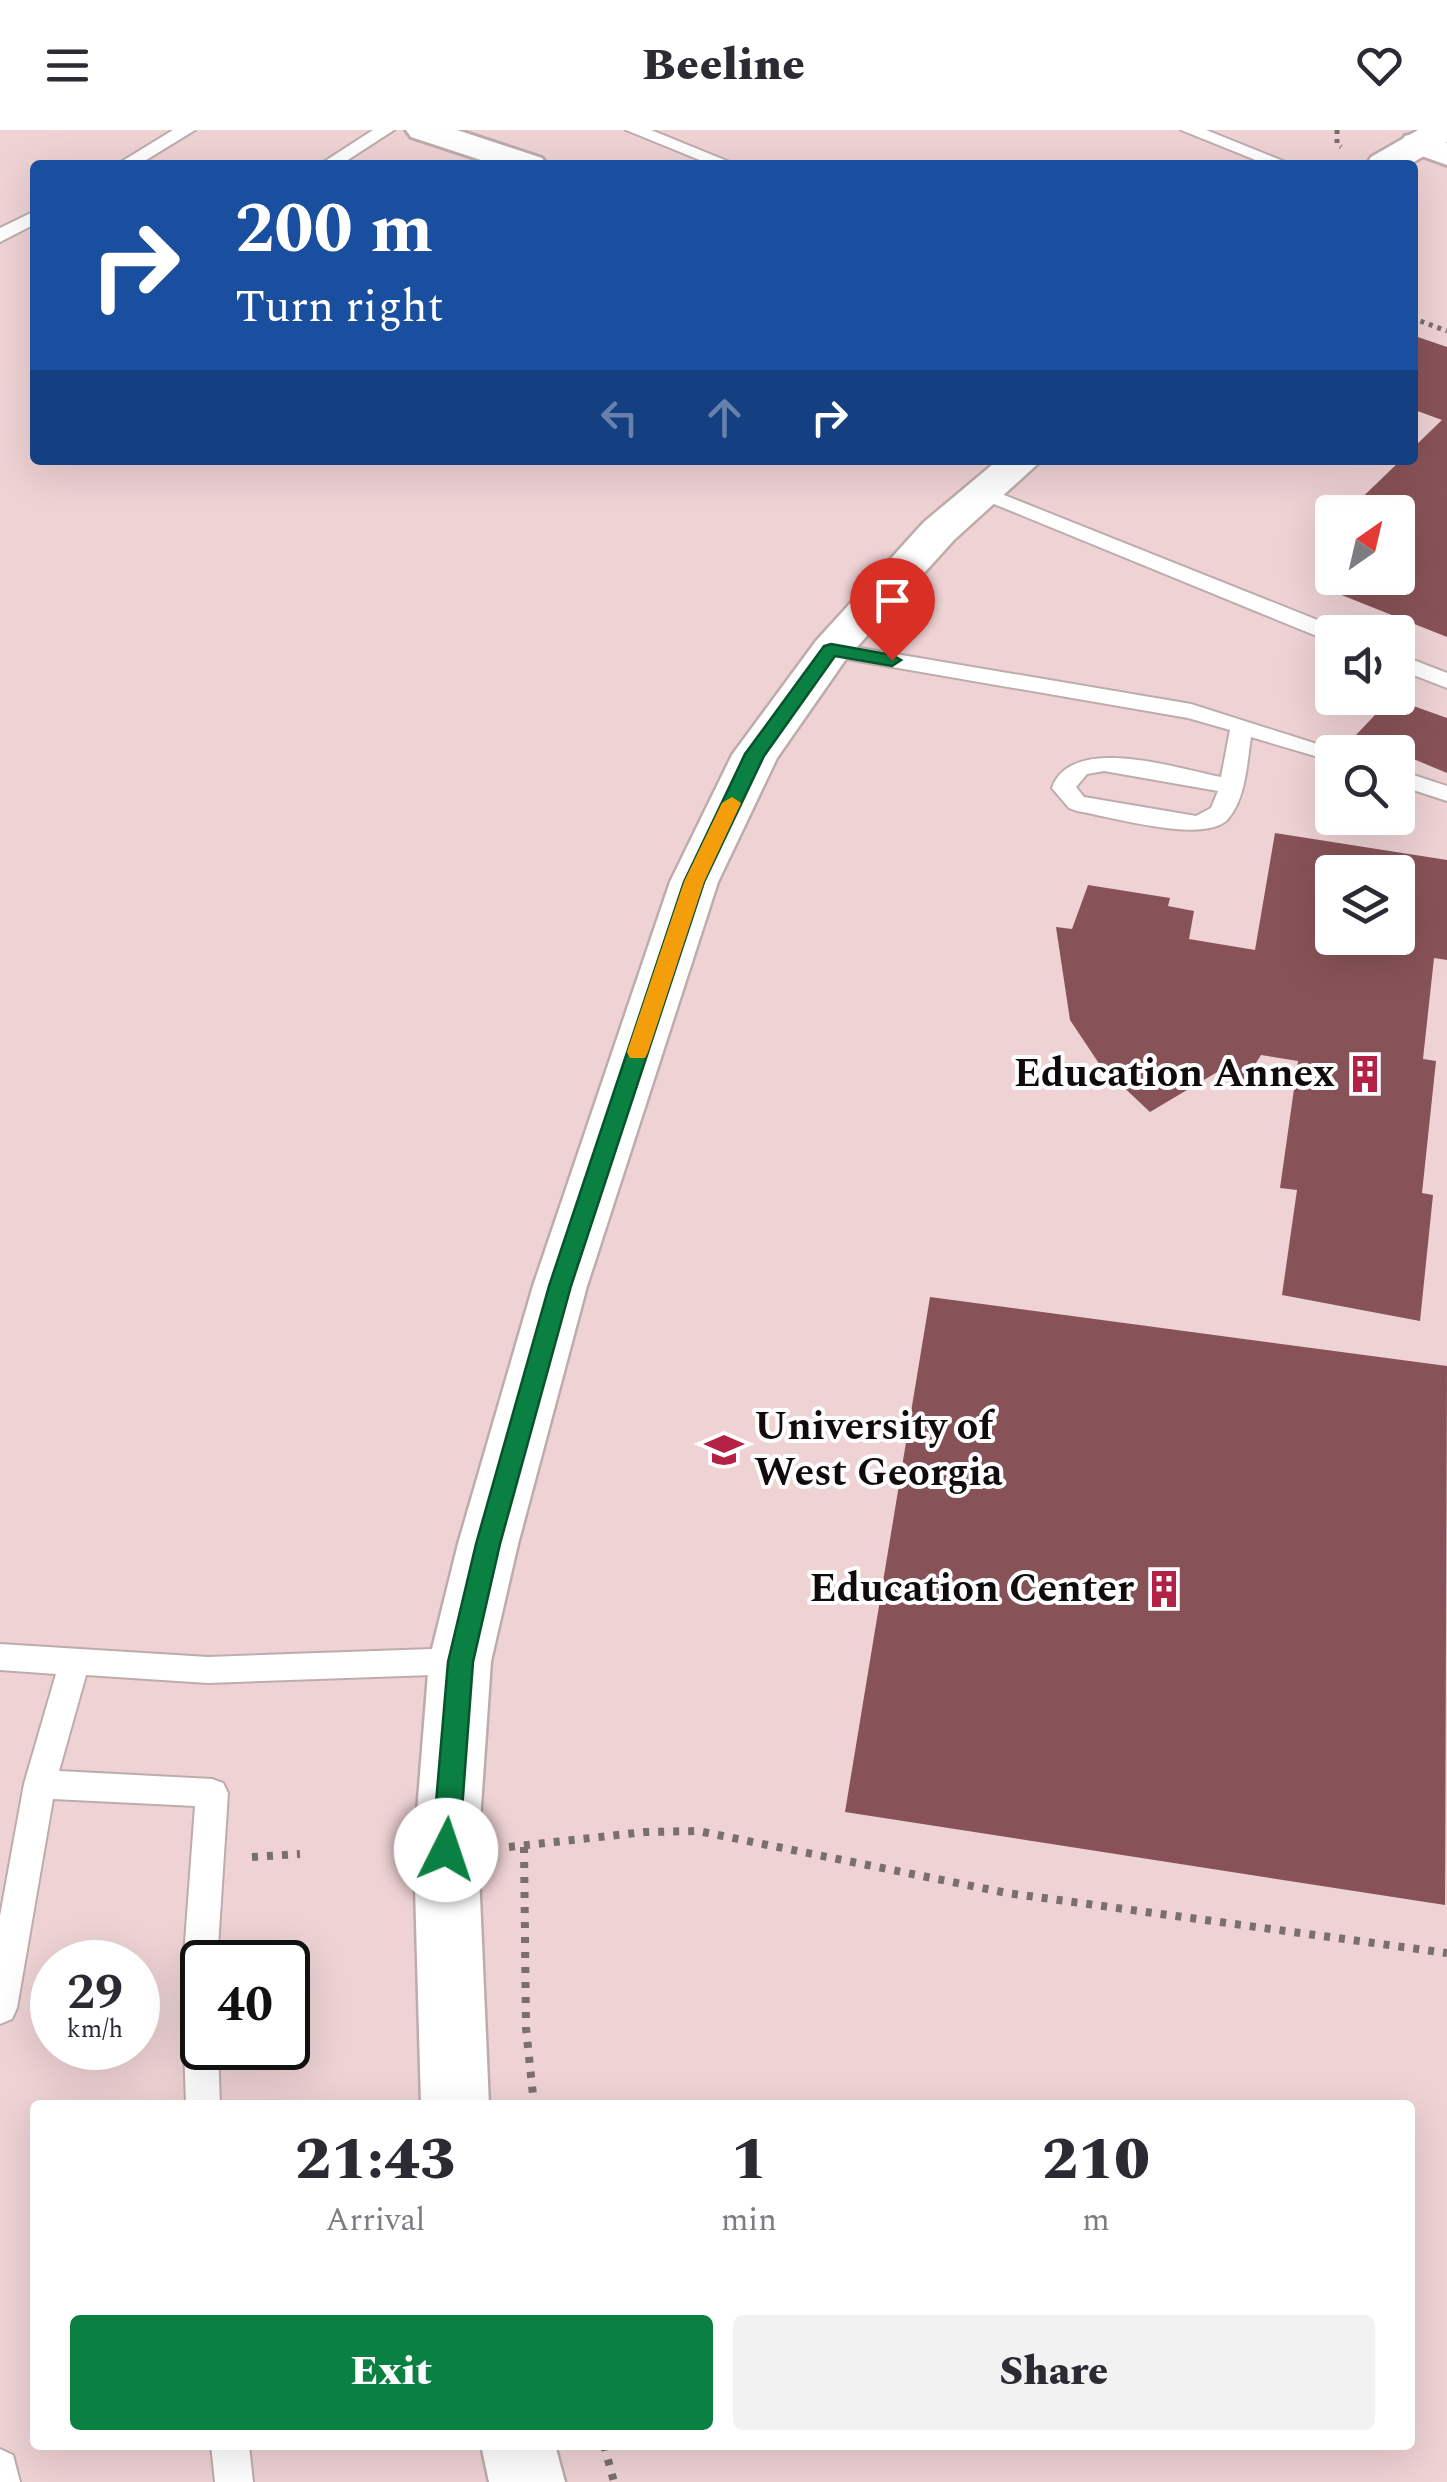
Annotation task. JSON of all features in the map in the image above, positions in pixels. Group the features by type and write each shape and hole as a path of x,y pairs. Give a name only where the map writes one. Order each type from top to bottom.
{"street":[{"path":"423,130 515,160"},
{"path":"1396,160 1435,143"},
{"path":"455,2100 446,1850 460,1662 488,1544 560,1286 694,882 755,754 831,650 939,531 1016,465"},
{"path":"519,2450 527,2482"}],"lane":[{"path":"133,160 186,130"},
{"path":"336,160 386,130"},
{"path":"635,130 715,160"},
{"path":"1190,130 1271,160"},
{"path":"1233,160 1245,150"},
{"path":"0,236 30,219"},
{"path":"984,493 1315,627"},
{"path":"831,650 1191,711 1315,749"},
{"path":"1415,668 1447,681"},
{"path":"1231,786 1104,764 1085,765 1073,772 1064,788 1077,803 1209,823 1222,814 1231,786 1242,726"},
{"path":"1415,783 1447,794"},
{"path":"0,1658 208,1670 460,1662"},
{"path":"0,2008 40,1784 74,1662"},
{"path":"40,1784 212,1793 199,1984 203,2100"},
{"path":"231,2450 234,2482"},
{"path":"0,2468 1,2482"}],"path":[{"path":"1337,130 1342,147"},
{"path":"1418,320 1447,330"},
{"path":"509,1847 645,1832 698,1831 1007,1893 1447,1953"},
{"path":"524,1848 526,2028 533,2100"},
{"path":"605,2450 614,2482"}],"shaded area":[{"name":"University of West Georgia","path":"0,130 1447,130 1447,2482 0,2482"}],"building":[{"path":"1418,337 1447,347 1447,637 1415,624 1415,615 1392,615 1342,595 1415,595 1415,495 1365,495 1396,465 1418,465 1418,443 1442,420 1418,411"},
{"path":"1415,707 1447,718 1447,773 1415,760 1415,735 1356,735 1375,715 1415,715"},
{"name":"Education Annex","path":"1275,833 1447,860 1447,960 1434,958 1423,1059 1436,1061 1422,1193 1433,1195 1420,1321 1282,1295 1297,1190 1280,1188 1298,1061 1261,1055 1245,1080 1224,1068 1150,1112 1100,1065 1070,1020 1056,927 1072,929 1088,885 1170,898 1168,906 1194,911 1189,939 1255,950"},
{"name":"Education Center","path":"930,1297 1447,1366 1445,1905 845,1812"}],"slow traffic":[{"path":"638,1052 694,882 732,803"}],"place":[{"name":"Education Annex","path":"1365,1074"},
{"name":"University of West Georgia","path":"724,1450"},
{"name":"Education Center","path":"1164,1589"}],"route":[{"path":"446,1850 460,1662 488,1544 560,1286 694,882 755,754 831,650 892,660"}]}
